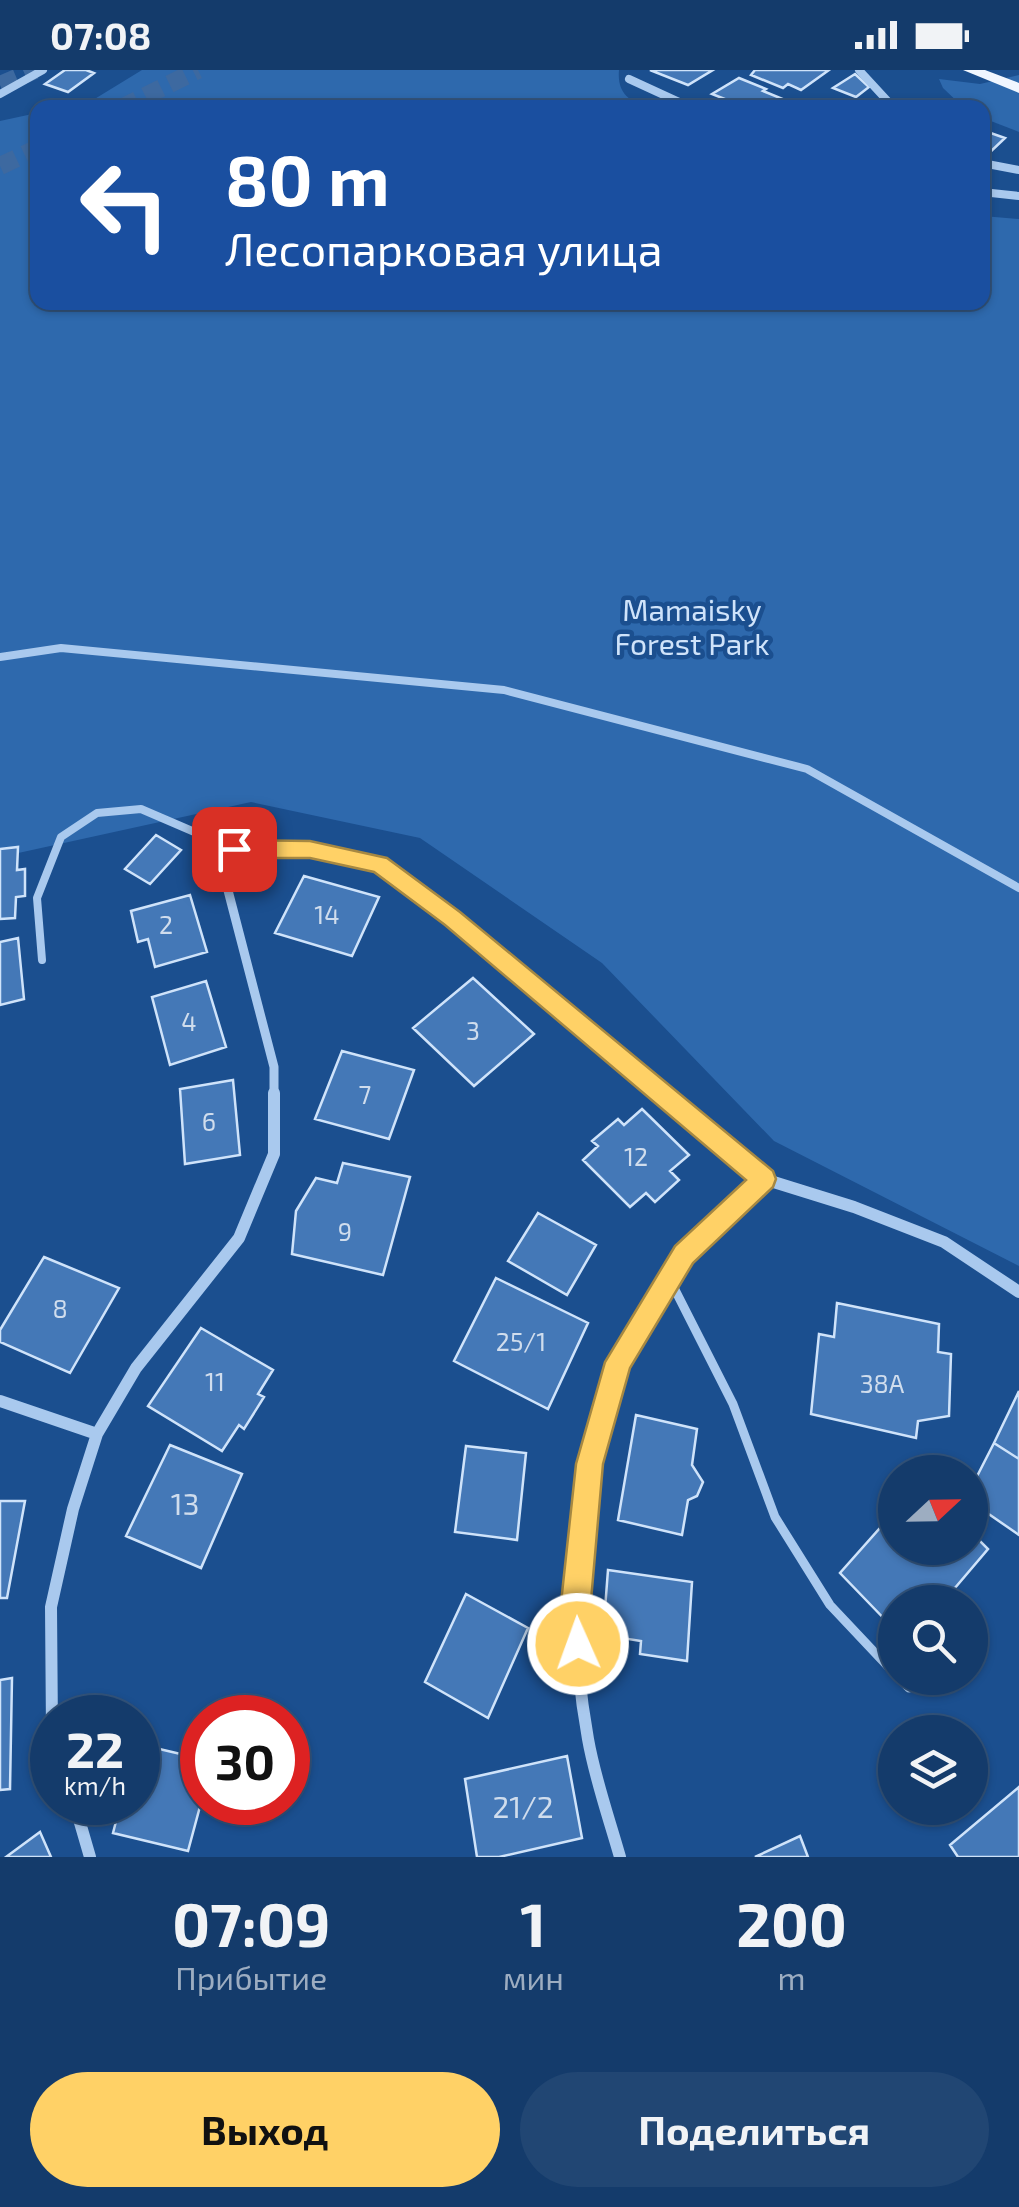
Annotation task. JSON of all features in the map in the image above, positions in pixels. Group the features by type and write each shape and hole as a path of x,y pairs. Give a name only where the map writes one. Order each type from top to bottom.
{"main road":[{"path":"972,70 1019,88"}],"street":[{"path":"0,94 42,70"},
{"path":"859,70 887,100"},
{"path":"630,78 675,100"},
{"path":"990,165 1019,170"},
{"path":"990,193 1019,196"},
{"path":"52,1695 51,1607 73,1509 97,1434 136,1368 238,1238 274,1154 274,1067 224,875 234,849 310,850 380,864 452,919 764,1179 854,1207 944,1242 1019,1292"},
{"path":"620,1857 588,1738 575,1612 590,1464 618,1362 668,1276 684,1255 764,1179"},
{"path":"0,1401 97,1434"},
{"path":"81,1825 90,1857"}],"lane":[{"path":"0,657 62,648 504,690 806,769 1019,888"},
{"path":"42,960 37,898 61,837 97,813 141,809 234,849"},
{"path":"668,1276 733,1404 775,1517 830,1605 878,1656"}],"green space":[{"path":"142,70 619,70 620,84 632,100 93,100"},
{"path":"1019,75 1019,132 990,121 990,100 956,100 939,79 980,84"},
{"name":"Mamaisky Forest Park","path":"30,115 30,310 990,310 990,217 1019,219 1019,1266 774,1141 602,963 420,838 251,802 0,857 0,121"}],"building":[{"path":"65,70 94,73 68,92 45,84"},
{"path":"650,70 713,70 688,85"},
{"path":"755,70 829,70 801,90 788,84 783,88 751,75"},
{"path":"855,74 869,87 856,97 833,88"},
{"path":"739,78 785,100 727,100 712,94"},
{"path":"990,133 1005,138 990,152"},
{"path":"156,835 181,850 150,884 125,869"},
{"path":"18,847 17,870 25,869 25,896 16,897 15,918 0,919 0,849"},
{"path":"304,876 379,897 352,956 275,933"},
{"path":"190,895 207,952 155,967 148,939 138,942 131,911"},
{"path":"18,938 24,999 0,1005 0,942"},
{"path":"473,978 534,1034 474,1086 413,1028"},
{"path":"206,981 226,1047 170,1065 152,997"},
{"path":"342,1051 414,1070 389,1139 315,1119"},
{"path":"233,1080 240,1155 185,1164 180,1089"},
{"path":"642,1109 689,1155 670,1171 679,1180 655,1202 646,1193 630,1207 583,1160 598,1146 592,1141 618,1119 624,1125"},
{"path":"343,1163 410,1177 383,1275 292,1254 296,1211 316,1178 337,1183"},
{"path":"538,1213 596,1245 567,1295 508,1261"},
{"path":"44,1257 119,1288 70,1373 0,1342 0,1330"},
{"path":"496,1278 588,1323 548,1409 454,1361"},
{"path":"837,1303 939,1324 938,1352 951,1354 949,1416 918,1421 916,1438 811,1414 819,1334 834,1337"},
{"path":"201,1328 273,1370 258,1394 264,1397 244,1429 239,1425 222,1451 148,1406"},
{"path":"1019,1391 1019,1459 994,1443"},
{"path":"636,1415 697,1429 692,1465 703,1482 697,1496 688,1500 682,1535 618,1520"},
{"path":"994,1443 1019,1459 1019,1535 988,1513 988,1455"},
{"path":"170,1445 242,1474 201,1568 126,1536"},
{"path":"466,1446 526,1453 517,1540 455,1532"},
{"path":"0,1501 25,1501 7,1598 0,1598"},
{"path":"878,1530 878,1565 974,1565 957,1585 878,1585 878,1612 840,1573"},
{"path":"608,1570 692,1582 687,1661 640,1654 641,1641 603,1635"},
{"path":"466,1594 528,1628 488,1718 425,1682"},
{"path":"12,1678 10,1789 0,1790 0,1680"},
{"path":"160,1749 180,1754 180,1825 195,1825 188,1851 113,1833 115,1825 160,1825"},
{"path":"567,1756 582,1838 499,1857 477,1857 465,1779"},
{"path":"1019,1787 1019,1857 958,1857 950,1845 974,1825 988,1825 988,1813"},
{"path":"40,1832 51,1857 6,1857"},
{"path":"800,1836 808,1857 755,1857"}],"tunnel":[{"path":"0,85 35,70"},
{"path":"137,100 198,70"},
{"path":"0,166 30,152"}],"route":[{"path":"234,849 310,850 380,864 452,919 764,1179 684,1255 618,1362 590,1464 575,1612 578,1644"}]}
